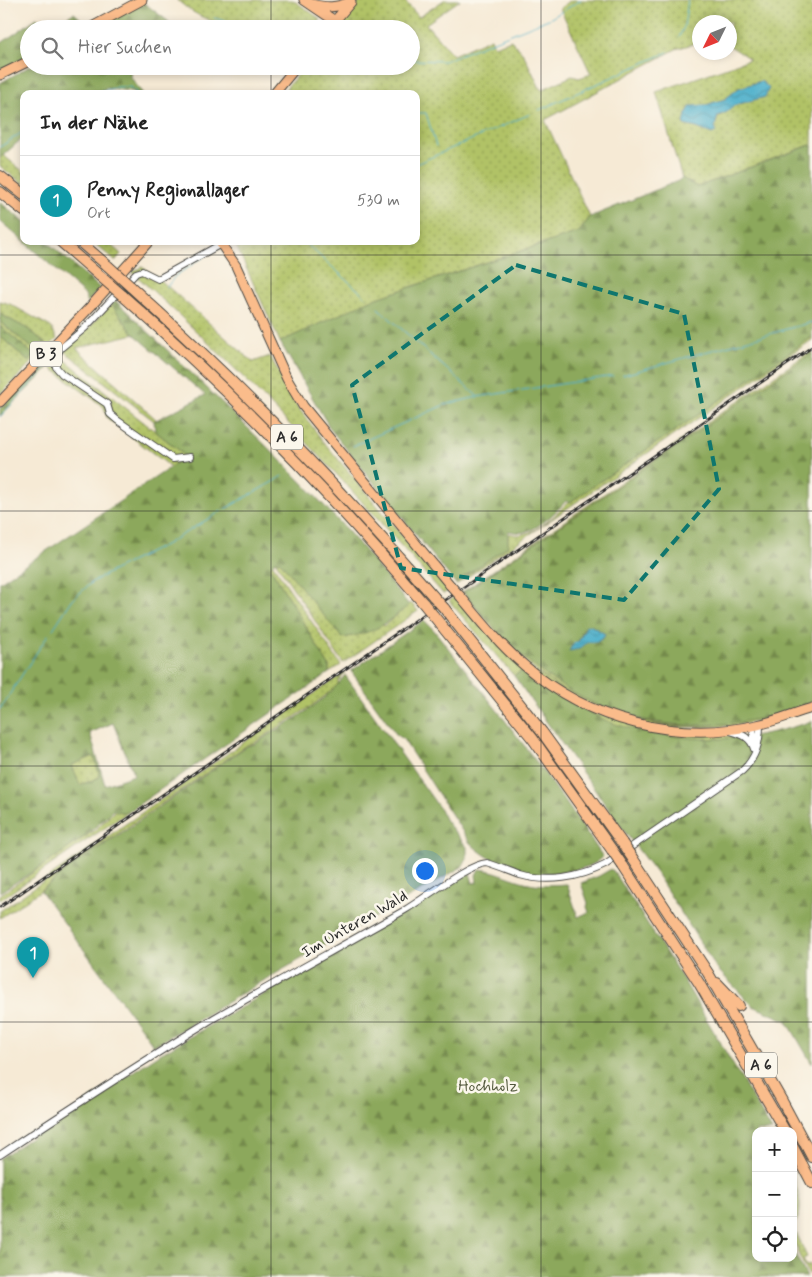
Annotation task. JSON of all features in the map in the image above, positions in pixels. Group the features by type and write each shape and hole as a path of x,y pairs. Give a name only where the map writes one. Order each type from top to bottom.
{"highway":[{"path":"0,176 20,192"},
{"path":"0,192 20,208"},
{"name":"A 6","path":"65,245 178,346 271,436 374,546 433,615 533,739 623,866 699,983 781,1127"},
{"name":"A 6","path":"84,245 255,404 359,513 444,608 542,732 633,859 708,974 782,1101 812,1157"},
{"path":"708,974 740,1006"},
{"path":"797,1155 812,1183"}],"main road":[{"path":"105,20 142,0"},
{"path":"308,2 326,7 337,7 352,1"},
{"path":"336,20 352,1"},
{"path":"308,2 334,20"},
{"path":"0,75 20,65"},
{"path":"277,90 290,75"},
{"name":"B 3","path":"0,402 79,320 145,245"},
{"path":"222,245 236,266 287,379 303,406 450,585 494,636 526,667 562,693 581,703 621,720 649,726 677,730 726,730 756,725 812,708"}],"street":[{"path":"190,457 173,460 125,426 110,414 107,404 62,374 56,367 55,361 61,348 85,328 132,275 142,271 158,279 215,245"},
{"path":"752,758 756,725"},
{"name":"Im Unteren Wald","path":"0,1155 108,1084 216,1018 416,904 470,868 481,863 487,863 523,875 554,879 588,872 609,862 742,771 758,750 760,738 756,725"},
{"path":"726,730 746,737 752,742 754,749"}],"highlighted area":[{"path":"516,265 684,314 719,489 624,600 401,568 352,385"}],"green space":[{"path":"177,0 293,0 320,20 208,20 192,12"},
{"path":"361,0 404,0 419,17 444,0 460,0 426,24 453,55 491,38 494,46 511,40 523,53 541,90 572,76 579,78 591,74 560,8 571,0 812,0 812,148 810,145 697,187 682,178 656,92 750,59 737,51 737,15 692,15 692,44 676,49 545,120 590,217 579,232 371,300 280,342 236,245 420,245 420,90 284,90 297,75 420,75 420,20 344,20","holes":["761,81 765,97 735,105 718,117 712,134 684,125 686,114 691,106 706,105 725,99 739,88"]},
{"path":"143,2 166,20 111,20"},
{"path":"74,13 81,19 61,20"},
{"path":"20,30 20,61 0,71 0,44"},
{"path":"20,72 20,75 130,75 140,90 106,88 102,90 20,90 20,140 0,158 0,83"},
{"path":"811,145 812,337 570,502 566,501 541,524 524,532 508,531 508,546 455,583 331,430 280,342 371,300 579,232 590,217 682,178 697,187"},
{"path":"3,155 20,169 20,182 0,166 0,158"},
{"path":"0,202 20,219 20,238 0,221"},
{"path":"28,245 51,245 100,288 87,303 85,295"},
{"path":"97,245 111,245 121,254 115,261"},
{"path":"142,267 157,277 253,362 270,356 297,406 323,441 441,582 450,590 443,594 293,428 214,348 132,272"},
{"path":"115,300 290,470 354,538 409,605 393,618 371,631 342,638 280,561 275,561 270,567 329,666 329,673 128,812 113,810 88,834 0,892 0,582 171,467 184,456 155,431 154,421 205,395 134,334 111,304","holes":["113,723 134,775 105,785 90,733","94,756 100,777 80,785 72,765"]},
{"path":"0,301 10,304 51,327 57,339 0,394 0,336 29,362 35,356 0,326 0,322 40,354 48,346 31,331 0,314"},
{"path":"111,304 134,334 76,348 156,419 154,421 63,350 71,342 77,341"},
{"path":"0,314 31,331 48,346 40,354 0,322"},
{"path":"0,326 35,356 29,362 0,336"},
{"path":"812,337 812,340 543,525 568,502"},
{"path":"812,350 812,353 464,592 497,629 540,670 588,701 614,712 641,720 670,725 701,726 769,717 769,719 705,728 673,726 642,721 611,713 582,700 554,684 528,664 501,638 462,592"},
{"path":"54,351 184,456 171,467 107,418 104,407 51,368 49,358"},
{"path":"812,353 812,703 774,716 730,723 693,725 658,722 625,715 593,703 562,686 532,664 504,638 464,592","holes":["592,626 605,634 600,640 588,642 575,649 583,631"]},
{"path":"49,358 50,367 0,416 0,408"},
{"path":"541,526 455,584 508,546 508,533 521,535"},
{"path":"275,561 280,561 384,626 411,603 418,611 343,663"},
{"path":"272,563 341,665 329,673 329,666 270,567"},
{"path":"455,596 508,654 600,715 713,734 736,736 735,739 675,738 619,726 599,718 560,696 523,670 514,676 449,601"},
{"path":"424,620 542,769 603,857 600,860 575,870 552,874 535,874 513,869 497,862 470,843 403,739 396,734 351,671"},
{"path":"523,670 551,690 606,720 627,727 666,735 708,739 729,738 769,733 812,721 812,1064 787,1021 753,1006 717,969 656,873 514,676"},
{"path":"345,672 338,681 338,685 313,705 254,743 247,745 71,866 40,891 0,918 0,911"},
{"path":"345,675 440,809 446,821 467,847 467,858 462,867 268,978 154,1046 41,891 71,866 247,746 255,744 304,713 327,695"},
{"path":"94,756 100,777 80,786 72,765"},
{"path":"115,810 128,812 0,900 0,895 96,829"},
{"name":"Hochholz","path":"479,869 532,884 567,884 578,917 589,912 581,883 611,869 615,873 683,979 770,1127 752,1127 752,1262 797,1262 797,1258 807,1277 0,1277 0,1158 160,1054 470,873 473,883 477,882 476,875"},
{"path":"797,1189 800,1202 797,1220"},
{"path":"797,1234 807,1257 803,1259 806,1266 810,1264 812,1275 811,1273 808,1274 798,1250"}],"water":[{"path":"761,81 769,88 765,97 735,105 727,112 718,116 715,126 716,132 712,134 684,125 686,114 691,106 706,105 725,99 739,88"},
{"path":"590,625 605,634 604,637 597,642 588,642 579,649 569,651 574,643 579,641 586,626"}],"waterway":[{"path":"420,60 444,61 551,18 581,0"},
{"path":"679,37 684,27 688,0"},
{"path":"214,18 221,20"},
{"path":"539,110 668,52"},
{"path":"108,90 117,87 130,87 133,90"},
{"path":"420,113 426,113 436,146"},
{"path":"420,162 530,114"},
{"path":"0,147 20,134"},
{"path":"308,245 366,297"},
{"path":"167,287 175,276 207,255"},
{"path":"378,308 477,396"},
{"path":"623,375 812,322"},
{"path":"0,417 48,365"},
{"path":"353,446 444,405 477,397 613,376"},
{"path":"53,629 72,600 92,582 165,545 283,476"},
{"path":"0,709 48,635"}],"railway":[{"path":"0,907 812,347"}],"place":[{"name":"Penny Regionallager","path":"33,978"}]}
